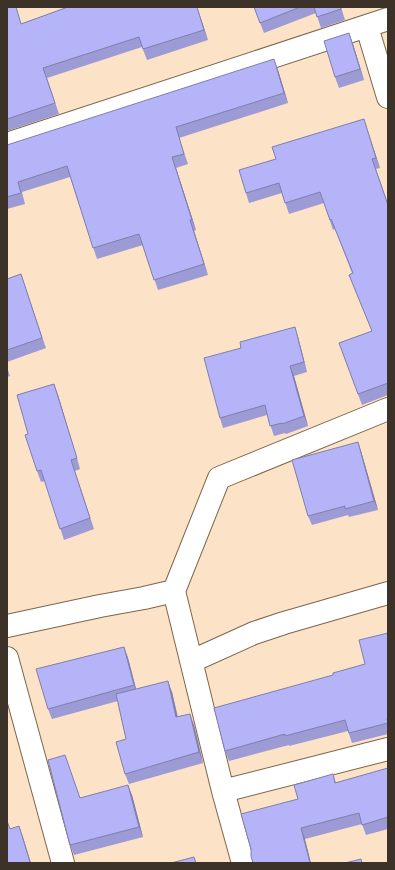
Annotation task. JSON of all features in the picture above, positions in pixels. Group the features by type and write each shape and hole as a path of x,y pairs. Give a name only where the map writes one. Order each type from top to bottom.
{"street":[{"path":"7,144 388,20"},
{"path":"367,27 388,98"},
{"path":"243,863 223,791 174,591 219,478 388,409"},
{"path":"7,626 174,591"},
{"path":"192,661 254,633 388,593"},
{"path":"7,658 63,863"},
{"path":"223,791 388,749"}],"building":[{"path":"7,7 16,7 21,24 68,7 197,7 204,30 143,49 139,37 43,68 55,103 7,119"},
{"path":"254,7 300,7 260,23"},
{"path":"314,7 340,7 341,9 317,17"},
{"path":"349,33 360,69 335,77 324,41"},
{"path":"274,59 284,93 176,127 184,154 172,157 204,264 154,280 139,234 93,248 67,166 18,182 21,193 7,197 7,145"},
{"path":"364,119 376,158 372,159 388,205 388,383 358,394 339,343 372,331 349,275 353,273 331,219 330,220 320,192 285,203 279,183 246,193 239,170 276,159 272,147"},
{"path":"21,274 42,338 7,350 7,279"},
{"path":"295,327 304,362 290,366 304,416 282,424 270,426 265,405 220,418 204,358 241,348 240,342"},
{"path":"54,384 77,458 71,460 90,518 60,529 41,470 37,471 25,435 28,434 17,395"},
{"path":"358,442 374,501 345,509 345,506 308,516 292,460"},
{"path":"388,633 388,723 349,733 345,720 285,736 285,734 225,751 214,708 333,675 333,673 365,664 359,640"},
{"path":"124,647 134,685 48,709 36,669"},
{"path":"168,681 176,717 190,714 199,752 125,774 116,742 126,739 116,694"},
{"path":"65,755 80,798 128,785 139,827 70,845 48,760"},
{"path":"388,768 388,817 362,825 359,813 301,828 310,863 253,863 251,849 241,814 298,799 294,785 333,774 335,783"},
{"path":"7,821 10,829 19,826 30,862 7,863"},
{"path":"194,857 196,863 171,863"},
{"path":"361,859 362,863 345,863"}]}
